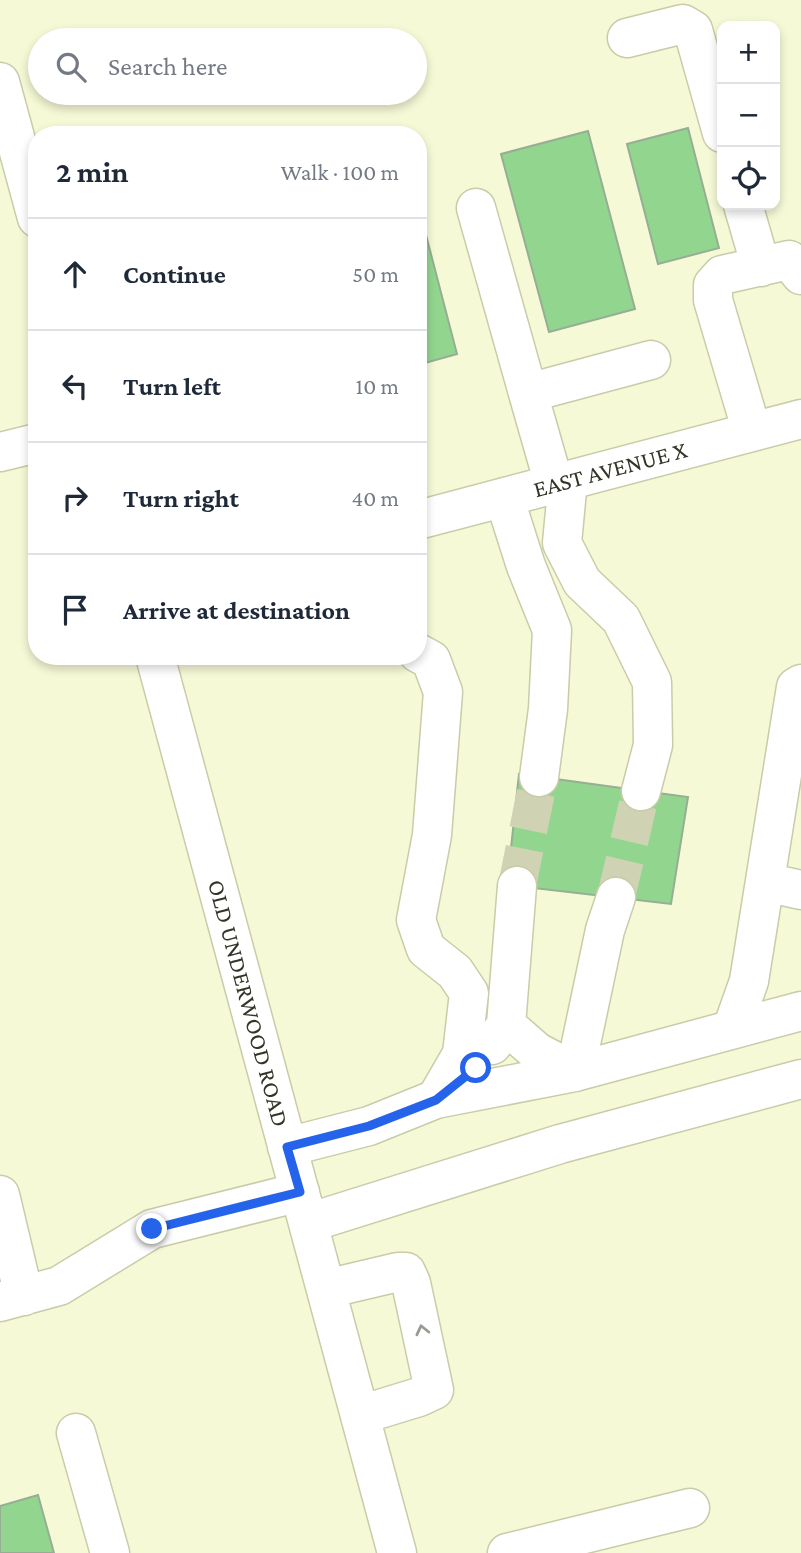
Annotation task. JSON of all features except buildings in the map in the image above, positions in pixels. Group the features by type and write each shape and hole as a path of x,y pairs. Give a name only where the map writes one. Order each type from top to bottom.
{"street":[{"path":"627,38 683,24 693,30 717,115"},
{"path":"0,82 28,185"},
{"path":"476,208 528,393 561,482 562,543 582,582 621,619 652,682 653,745 641,791"},
{"path":"744,210 761,267"},
{"path":"752,432 713,300 713,285 722,275 789,260 801,275"},
{"path":"528,393 650,360"},
{"name":"EAST AVENUE X","path":"427,518 801,419"},
{"path":"0,452 28,445"},
{"path":"504,497 552,630 548,709 539,777"},
{"path":"427,658 431,660 443,692 432,835 416,920 426,949 455,972 469,993 462,1054 436,1100"},
{"name":"OLD UNDERWOOD ROAD","path":"157,665 397,1553"},
{"path":"732,1030 783,886 796,687 801,684"},
{"path":"436,1100 476,1068 506,1025 517,886"},
{"path":"575,1072 605,930 616,897"},
{"path":"287,1147 369,1126 436,1100 575,1072 801,1011"},
{"path":"506,1025 537,1052 575,1072"},
{"path":"0,1195 12,1299 59,1286 152,1229 304,1208 560,1144 801,1079"},
{"path":"326,1289 406,1272 411,1283 434,1380 433,1390 419,1398 360,1416"},
{"path":"76,1433 110,1553"},
{"path":"507,1553 690,1508"}],"tunnel":[{"path":"517,886 539,777"},
{"path":"616,897 641,791"}],"route":[{"path":"152,1229 300,1192 287,1147 369,1126 436,1100 476,1068"}]}
